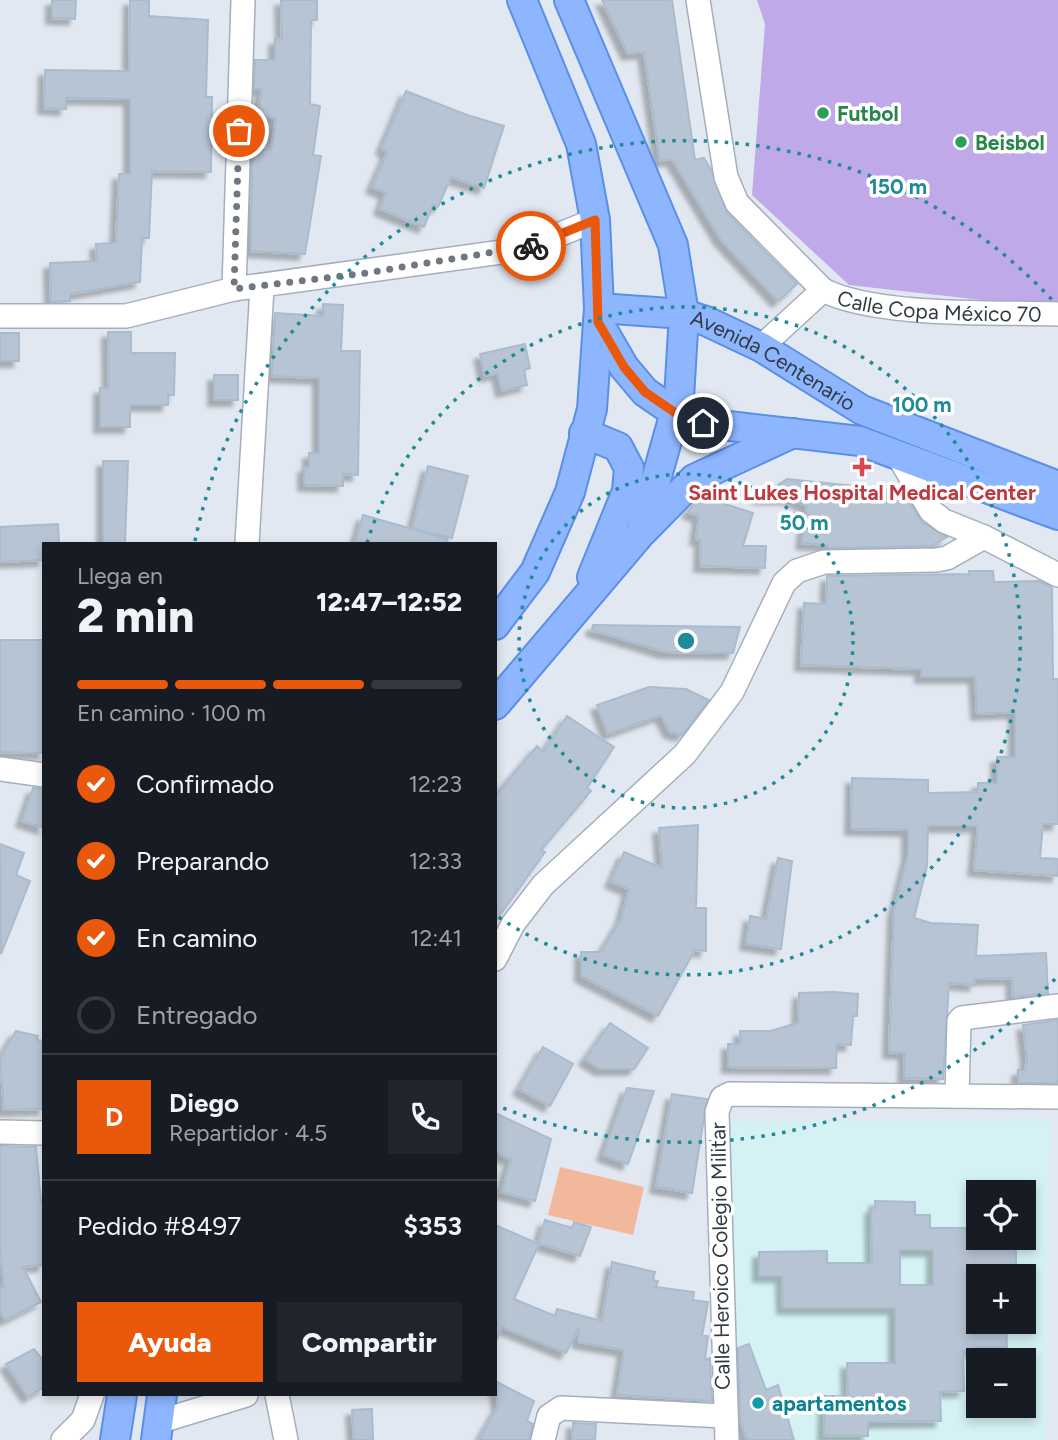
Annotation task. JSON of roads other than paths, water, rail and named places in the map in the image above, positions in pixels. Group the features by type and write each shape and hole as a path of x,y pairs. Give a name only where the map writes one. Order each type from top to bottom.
{"main road":[{"path":"497,622 535,572 570,492 592,409 599,315 595,220 581,144 522,0"},
{"path":"569,0 621,127 651,187 673,245 684,314 677,414 641,533"},
{"name":"Avenida Centenario","path":"1058,486 844,401 761,347 684,314 599,315 624,367 645,392 677,414 703,423 860,441 1058,515"},
{"path":"578,608 627,491 629,468 618,447 584,433"},
{"path":"497,703 641,533 694,479 793,433"},
{"path":"115,1440 122,1396"}],"street":[{"path":"234,289 243,0"},
{"path":"698,0 726,177 737,203 823,290"},
{"path":"0,316 126,316 234,289 524,248 595,220"},
{"path":"247,542 262,287"},
{"name":"Calle Copa México 70","path":"761,347 823,290 845,302 925,310 1058,314"},
{"path":"897,454 931,511 944,521 984,537 1058,575"},
{"path":"497,956 513,924 543,885 685,754 704,732 732,692 784,583 797,571 824,562 947,558 984,537"},
{"path":"0,769 42,775"},
{"path":"957,1096 959,1021 962,1018 1058,1006"},
{"name":"Calle Heroico Colegio Militar","path":"727,1440 724,1416 724,1287 717,1112 722,1098 730,1094 1058,1097"},
{"path":"0,1132 42,1133"},
{"path":"63,1440 83,1420 92,1396"},
{"path":"159,1419 242,1396"},
{"path":"277,1396 286,1440"},
{"path":"542,1440 549,1416 561,1408 724,1416"}],"place":[{"name":"Futbol","path":"823,113"},
{"name":"Beisbol","path":"961,142"},
{"name":"Saint Lukes Hospital Medical Center","path":"862,467"},
{"name":"apartamentos","path":"758,1403"}]}
